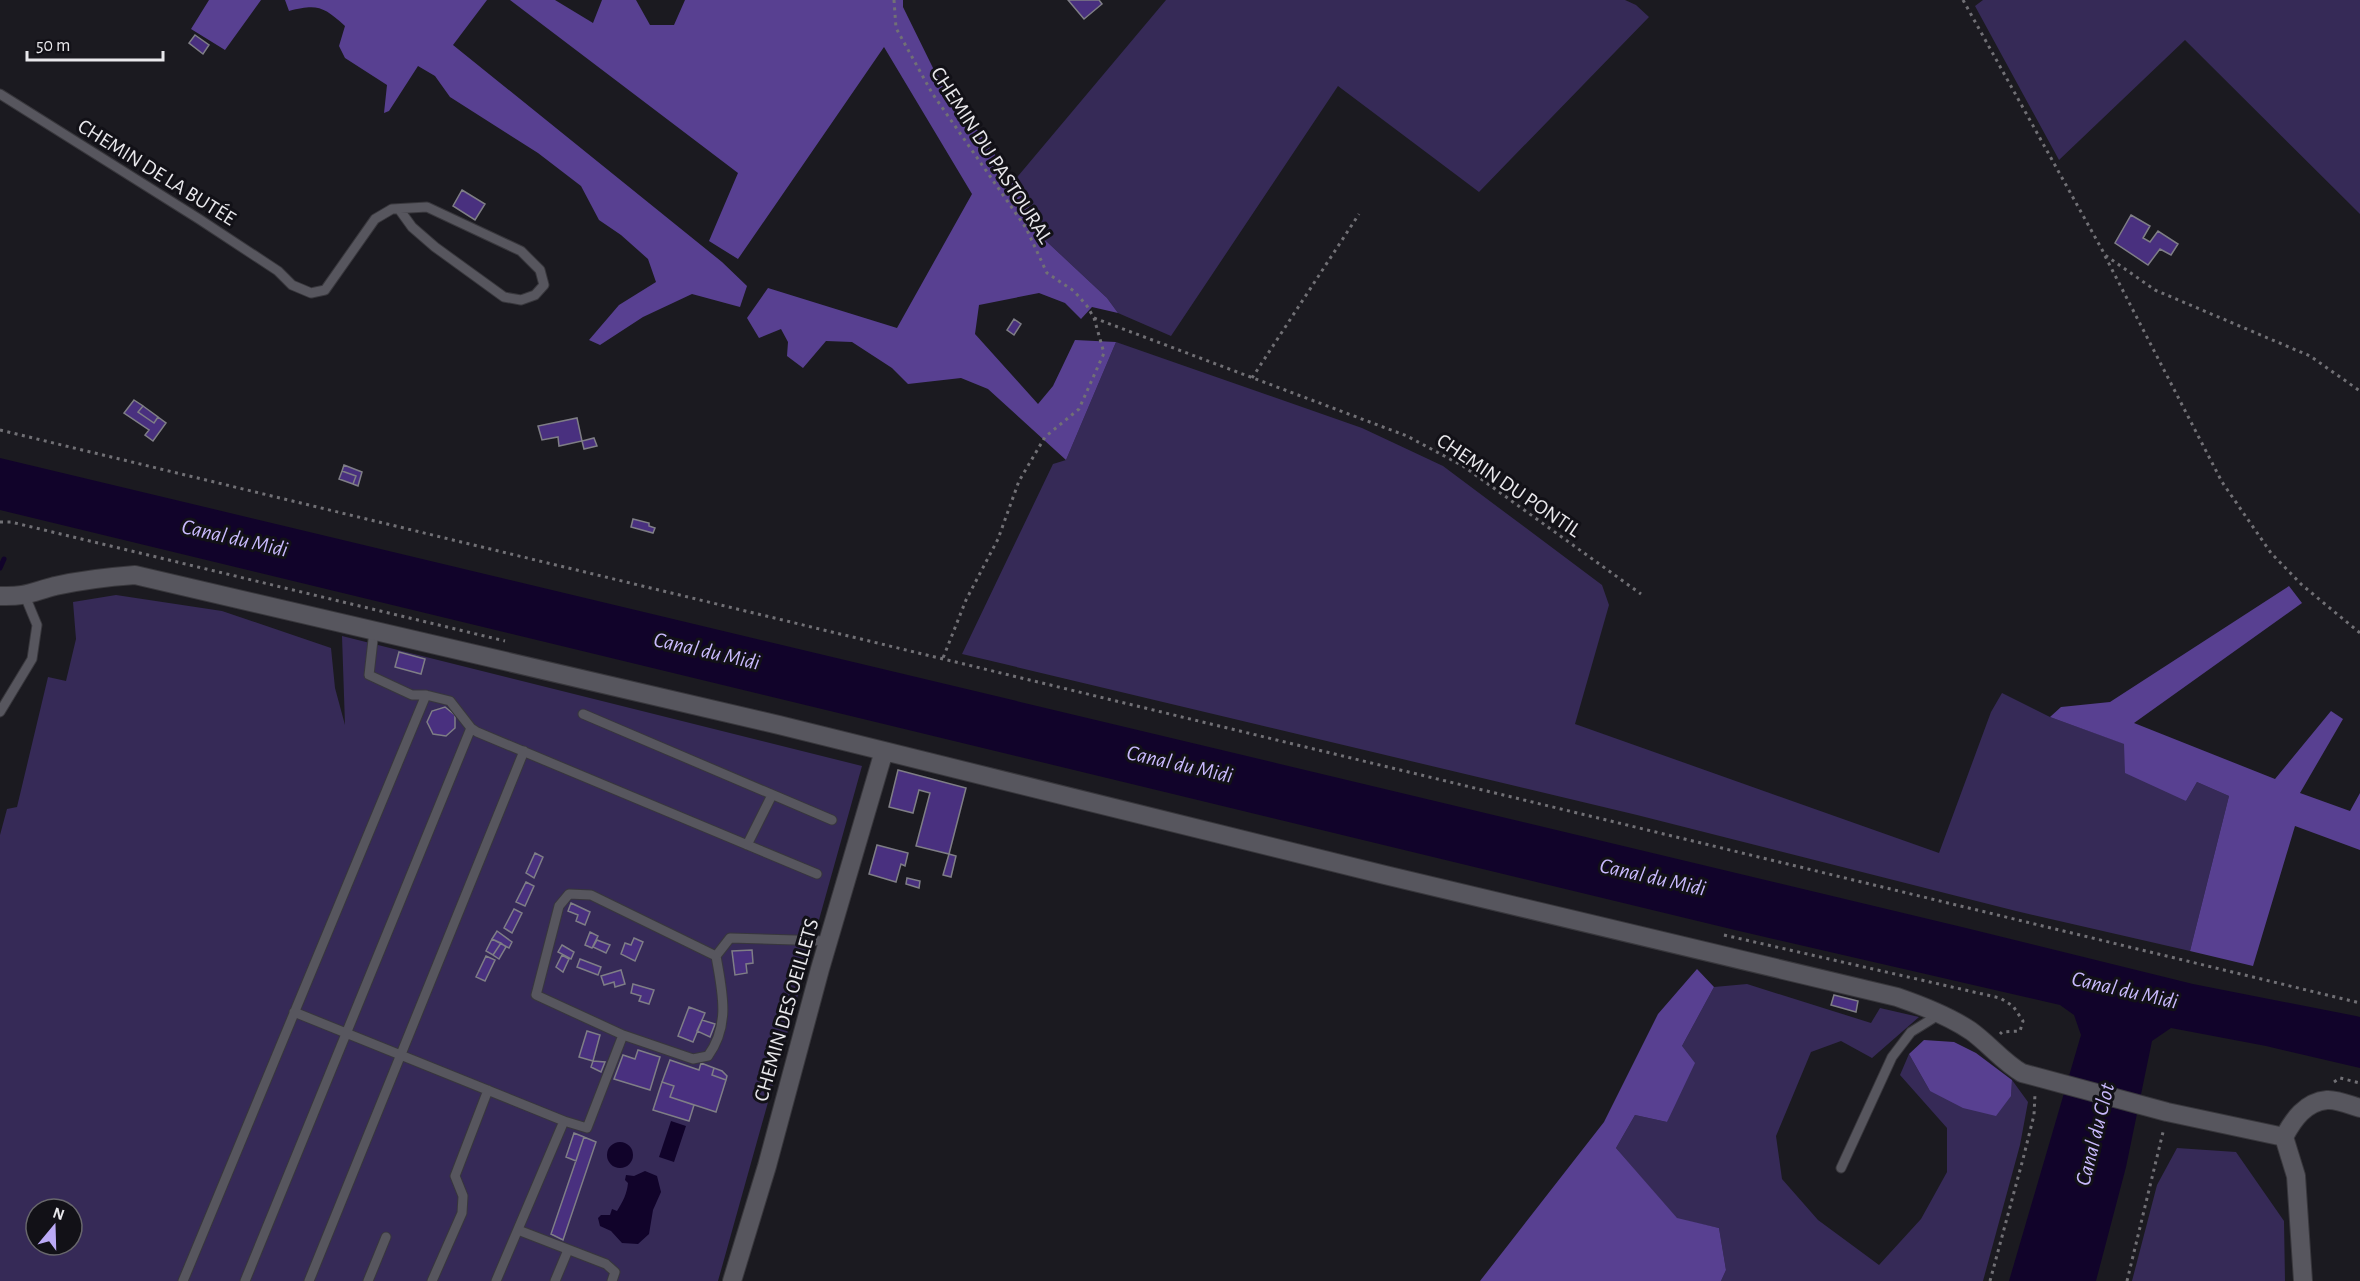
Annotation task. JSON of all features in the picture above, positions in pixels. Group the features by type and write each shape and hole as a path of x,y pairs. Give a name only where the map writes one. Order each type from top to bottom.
{"street":[{"path":"1,596 25,596 52,587 97,577 135,575 884,751 1385,875 1897,997 1940,1014 1969,1030 2011,1066 2040,1079 2162,1110 2284,1137"},
{"name":"CHEMIN DES OEILLETS","path":"732,1281 767,1166 828,941 884,751"},
{"path":"2302,1281 2296,1176 2284,1137 2295,1116 2310,1106 2327,1100 2360,1108"}],"lane":[{"name":"CHEMIN DE LA BUTÉE","path":"0,94 278,271 292,285 311,293 325,290 375,219 392,209 399,209"},
{"path":"427,207 521,251 540,270 544,285 535,296 521,300 504,297 435,247 412,227 399,209 427,207"},
{"path":"0,712 32,659 37,625 25,596"},
{"path":"374,631 369,675 412,695 426,695 450,701 471,728 817,874"},
{"path":"183,1281 426,695"},
{"path":"583,714 832,820"},
{"path":"245,1281 471,728"},
{"path":"309,1281 524,751"},
{"path":"747,845 772,795"},
{"path":"716,956 591,895 569,894 559,906 536,995 623,1035 693,1059 708,1056 715,1047 725,1005 716,956 730,938 828,941"},
{"path":"294,1012 564,1121 587,1128 623,1035"},
{"path":"1841,1168 1892,1058 1911,1032 1940,1014"},
{"path":"432,1281 462,1213 463,1196 454,1176 488,1090"},
{"path":"496,1281 564,1121"},
{"path":"518,1230 606,1264 615,1272 612,1281"},
{"path":"368,1281 386,1237"},
{"path":"555,1281 568,1250"}],"path":[{"name":"CHEMIN DU PASTOURAL","path":"894,0 896,28 932,93 1026,228 1047,273 1074,291 1094,318 1104,353 1078,409 1045,437 1019,481 998,539 966,600 942,659"},
{"path":"1963,0 2105,255 2222,482 2271,553 2302,585 2360,633"},
{"path":"1252,378 1359,214"},
{"path":"2105,255 2155,290 2310,356 2360,391"},
{"name":"CHEMIN DU PONTIL","path":"1094,318 1407,436 1463,466 1641,594"},
{"path":"0,430 2360,1003"},
{"path":"1990,1281 2034,1115 2040,1079"},
{"path":"2127,1281 2162,1110"}],"shaded area":[{"path":"209,0 261,0 225,50 191,29"},
{"path":"285,0 487,0 453,45 722,262 747,286 740,307 692,294 643,317 600,345 589,340 619,305 656,282 648,259 621,235 599,220 581,186 538,153 450,97 435,76 418,66 389,111 384,113 387,85 345,58 339,46 345,26 331,14 319,8 289,11"},
{"path":"510,0 555,0 593,23 602,0 636,0 650,25 674,25 685,0 903,0 903,7 933,68 1021,191 1045,240 1107,298 1118,313 1092,307 1081,319 1065,303 1039,293 979,305 975,334 1038,404 1053,386 1075,340 1116,342 1066,460 988,389 961,378 908,384 892,368 852,342 826,341 803,368 787,356 788,342 781,329 759,338 747,318 768,288 897,328 972,194 884,47 738,259 709,241 738,173"},
{"path":"1166,0 1625,0 1636,5 1649,17 1479,192 1338,86 1171,336 1118,313 1107,298 1045,240 1014,181"},
{"path":"1983,0 2360,0 2360,214 2185,40 2059,160 1975,6"},
{"path":"1116,342 1362,428 1443,466 1602,585 1609,605 1575,724 1939,853 1991,712 2002,693 2050,717 2125,744 2186,801 2197,782 2229,796 2190,951 2016,911 1637,815 962,654 1053,464 1066,460"},
{"path":"2289,586 2302,603 2134,723 2275,779 2331,711 2343,719 2300,793 2350,811 2360,793 2360,850 2295,826 2253,966 2190,951 2229,796 2197,782 2186,801 2125,773 2124,744 2050,717 2061,707 2110,702"},
{"path":"116,595 222,611 331,648 335,688 345,725 342,636 862,766 718,1281 0,1281 0,835 7,809 17,807 48,677 66,681 76,639 73,602"},
{"path":"1697,969 1714,987 1682,1046 1695,1063 1667,1122 1635,1115 1616,1148 1677,1218 1719,1228 1726,1270 1721,1281 1480,1281 1604,1122 1658,1014"},
{"path":"1747,984 1871,1023 1880,1008 1919,1017 1872,1058 1841,1041 1811,1052 1776,1136 1782,1179 1818,1220 1879,1265 1921,1219 1947,1172 1947,1128 1900,1075 1909,1054 1930,1091 2011,1096 2012,1080 2028,1102 2020,1145 1983,1281 1721,1281 1726,1270 1719,1228 1677,1219 1616,1148 1635,1115 1667,1122 1682,1046 1714,987"},
{"path":"1924,1040 1954,1042 1976,1053 2012,1080 2011,1096 1996,1116 1963,1108 1930,1091 1909,1054"},
{"path":"2177,1148 2236,1152 2284,1221 2285,1281 2132,1281 2157,1185"}],"water":[{"path":"0,458 2193,984 2360,1017 2360,1068 2266,1046 2171,1028 2152,1041 2126,1167 2096,1281 2009,1281 2081,1035 2074,1015 2060,1005 1735,930 0,510"},
{"path":"671,1121 686,1126 674,1162 659,1157"},
{"path":"620,1142 629,1146 633,1155 629,1164 620,1168 611,1164 607,1155 611,1146"},
{"path":"645,1171 657,1176 661,1192 653,1210 649,1234 638,1244 622,1243 611,1231 600,1226 598,1218 601,1215 610,1215 612,1209 617,1211 627,1191 626,1175 634,1176"}],"building":[{"path":"1068,0 1099,0 1102,4 1084,19"},
{"path":"195,35 209,45 203,54 189,43"},
{"path":"462,190 485,204 475,220 453,206"},
{"path":"2131,215 2150,226 2143,238 2150,242 2158,231 2178,244 2171,255 2160,249 2148,265 2115,243"},
{"path":"1014,319 1021,324 1014,335 1007,330"},
{"path":"134,400 143,406 138,412 154,423 158,417 166,423 153,441 145,435 149,430 124,413"},
{"path":"143,406 158,417 154,423 138,412"},
{"path":"577,418 582,441 559,446 558,437 542,440 538,426"},
{"path":"594,438 597,446 584,449 582,441"},
{"path":"344,465 362,472 358,486 353,484 356,476 342,471"},
{"path":"342,471 356,476 353,484 339,479"},
{"path":"633,519 649,523 649,526 655,528 653,533 631,527"},
{"path":"399,652 425,659 421,674 395,667"},
{"path":"445,707 455,715 455,728 446,736 433,734 427,722 432,711"},
{"path":"898,770 966,788 949,854 916,846 930,793 919,790 913,813 889,807"},
{"path":"877,845 908,853 905,866 901,864 896,882 869,874"},
{"path":"535,853 543,857 534,878 526,873"},
{"path":"949,854 956,856 951,877 943,875"},
{"path":"907,878 920,881 919,888 906,884"},
{"path":"526,882 534,886 525,906 516,902"},
{"path":"571,903 590,912 585,925 576,921 578,915 568,911"},
{"path":"514,909 522,913 512,933 504,928"},
{"path":"497,931 512,942 509,948 492,939"},
{"path":"590,932 598,936 592,948 585,945"},
{"path":"634,938 643,942 635,961 621,954 625,943 631,945"},
{"path":"492,939 501,943 493,955 486,951"},
{"path":"597,940 610,945 606,953 593,947"},
{"path":"501,943 506,947 499,959 493,955"},
{"path":"562,945 574,952 571,959 558,952"},
{"path":"752,950 753,963 746,964 747,973 735,975 732,951"},
{"path":"562,955 569,959 563,972 556,967"},
{"path":"486,956 495,960 485,981 476,977"},
{"path":"580,959 601,967 598,975 577,967"},
{"path":"621,970 625,984 615,987 614,982 604,985 601,976"},
{"path":"633,984 654,990 649,1004 639,1001 641,996 631,993"},
{"path":"1834,995 1858,1001 1856,1012 1831,1005"},
{"path":"689,1007 705,1013 693,1042 678,1036"},
{"path":"702,1020 715,1024 710,1037 697,1031"},
{"path":"587,1031 600,1035 593,1061 579,1057"},
{"path":"638,1050 660,1057 650,1090 614,1079 623,1055 635,1059"},
{"path":"670,1060 699,1070 701,1063 714,1068 712,1075 726,1080 716,1112 670,1097 674,1086 662,1082"},
{"path":"593,1061 605,1062 601,1072 591,1067"},
{"path":"714,1068 727,1076 726,1080 712,1075"},
{"path":"662,1082 674,1086 670,1097 694,1105 689,1121 653,1110"},
{"path":"574,1133 584,1137 576,1161 566,1157"},
{"path":"584,1137 596,1142 563,1240 551,1234"}],"waterway":[{"path":"0,568 4,559"}],"water label":[{"name":"Canal du Midi","path":"235,537"},
{"name":"Canal du Midi","path":"707,650"},
{"name":"Canal du Midi","path":"1180,763"},
{"name":"Canal du Midi","path":"1653,876"},
{"name":"Canal du Midi","path":"2125,989"},
{"name":"Canal du Clot","path":"2094,1134"}]}
